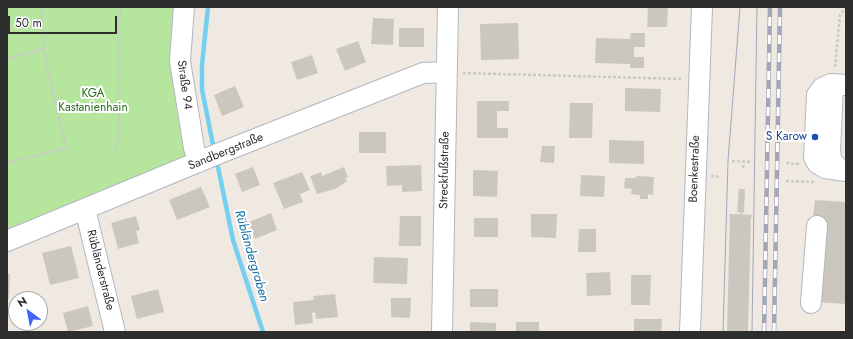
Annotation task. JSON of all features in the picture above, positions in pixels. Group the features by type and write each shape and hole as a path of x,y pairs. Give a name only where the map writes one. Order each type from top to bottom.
{"street":[{"name":"Straße 94","path":"184,7 180,33 180,61 194,148 198,162"},
{"name":"Streckfußstraße","path":"442,332 448,7"},
{"name":"Boenkestraße","path":"690,332 702,7"},
{"name":"Sandbergstraße","path":"7,241 198,162 423,73 447,72"},
{"path":"839,80 842,151 825,168 817,163 814,157 817,95 822,88 839,80"},
{"name":"Rübländerstraße","path":"85,208 115,332"},
{"path":"811,304 818,226"}],"path":[{"path":"7,162 66,148 43,49 42,7"},
{"path":"116,150 119,129 118,31 121,7"},
{"path":"839,80 840,15 846,8"},
{"path":"7,59 43,49"},
{"path":"447,72 699,79"},
{"path":"786,164 798,164 798,160"},
{"path":"732,161 752,162"},
{"path":"743,168 744,162"},
{"path":"741,206 741,216"},
{"path":"730,215 752,216"}],"green space":[{"name":"KGA Kastanienhain","path":"7,7 176,7 190,159 7,233"}],"building":[{"path":"648,7 668,7 667,27 647,27"},
{"path":"373,18 394,19 393,45 371,44"},
{"path":"518,23 519,59 481,60 480,24"},
{"path":"399,28 424,28 424,47 399,47"},
{"path":"631,33 645,33 645,47 634,47 634,57 644,57 644,68 630,68 630,64 595,63 596,38 630,39"},
{"path":"358,41 366,62 345,71 336,49"},
{"path":"312,55 318,73 297,80 291,62"},
{"path":"235,86 244,107 222,116 214,95"},
{"path":"625,88 661,89 660,112 625,111"},
{"path":"477,101 509,101 509,111 497,111 497,128 508,128 508,138 477,138"},
{"path":"570,103 593,103 592,138 569,138"},
{"path":"359,132 386,132 386,153 359,153"},
{"path":"609,140 644,141 644,164 609,163"},
{"path":"542,146 555,146 554,163 540,162"},
{"path":"421,165 422,191 402,192 402,185 387,186 386,166"},
{"path":"253,167 260,185 242,192 235,174"},
{"path":"344,167 348,177 345,178 347,181 335,189 317,194 310,176 321,172 322,176"},
{"path":"473,170 498,171 497,197 473,196"},
{"path":"302,172 310,190 300,194 303,202 284,209 273,183"},
{"path":"581,175 605,176 604,197 580,196"},
{"path":"637,176 654,177 653,195 648,194 648,199 640,199 640,195 631,194 632,189 624,188 625,178 636,178"},
{"path":"201,187 210,207 177,220 169,200"},
{"path":"739,189 745,189 744,213 737,212"},
{"path":"815,200 846,202 846,304 816,302 823,217 813,217"},
{"path":"271,213 277,230 255,239 249,222"},
{"path":"531,214 557,214 556,238 531,237"},
{"path":"730,214 751,215 748,332 727,332"},
{"path":"136,216 140,230 136,231 139,243 118,249 111,223"},
{"path":"400,216 421,216 421,246 399,246"},
{"path":"474,218 498,218 498,237 474,237"},
{"path":"579,229 596,229 596,252 578,252"},
{"path":"71,246 79,278 50,285 42,253"},
{"path":"374,257 408,258 407,284 373,283"},
{"path":"610,272 611,295 587,296 586,273"},
{"path":"7,274 10,274 9,291 8,291 7,299"},
{"path":"631,275 651,275 650,305 631,305"},
{"path":"158,289 164,312 137,319 131,296"},
{"path":"470,289 498,289 498,307 470,307"},
{"path":"335,294 338,317 316,319 315,312 312,313 313,323 295,325 293,302 314,300 313,296"},
{"path":"391,298 411,298 410,318 391,317"},
{"path":"88,306 93,326 68,332 63,313"},
{"path":"634,319 662,319 661,332 634,332"},
{"path":"470,322 496,323 496,332 470,332"},
{"path":"516,322 539,322 539,332 516,332"}],"waterway":[{"name":"Rübländergraben","path":"208,7 202,65 202,89 213,145"},
{"name":"Rübländergraben","path":"217,162 233,240 263,332"}],"tram line":[{"path":"723,332 728,161 740,7"},
{"path":"752,332 757,7"}],"railway":[{"path":"764,332 770,7"},
{"path":"774,332 780,7"}],"place":[{"name":"S Karow","path":"815,137"}]}
